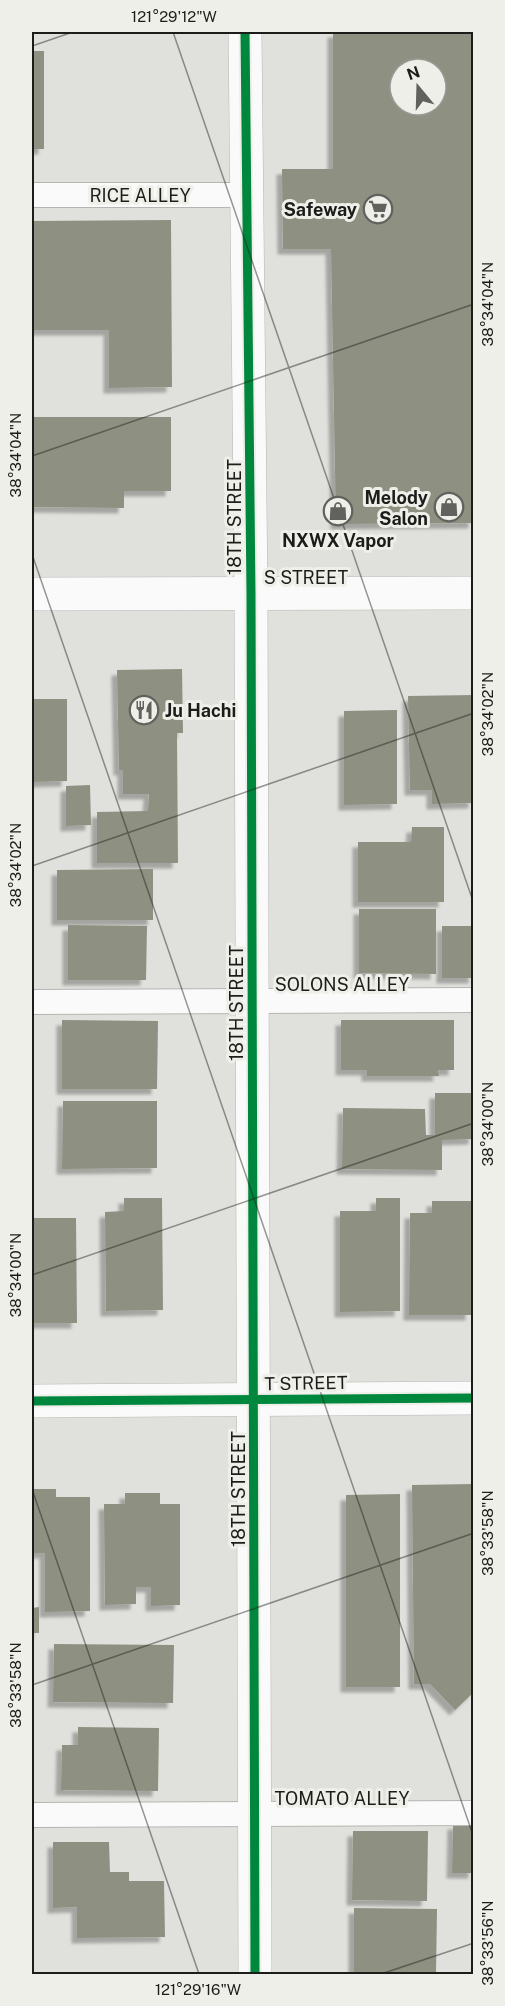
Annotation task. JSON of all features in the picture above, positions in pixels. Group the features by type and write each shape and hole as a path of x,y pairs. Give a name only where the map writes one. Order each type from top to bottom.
{"street":[{"name":"18TH STREET","path":"245,32 251,594 255,1974"},
{"name":"S STREET","path":"32,594 474,593"},
{"name":"T STREET","path":"32,1401 474,1398"}],"lane":[{"name":"RICE ALLEY","path":"32,195 248,195"},
{"name":"SOLONS ALLEY","path":"32,1002 474,1000"},
{"name":"TOMATO ALLEY","path":"32,1815 474,1813"}],"building":[{"name":"Safeway","path":"333,32 474,32 474,523 336,524 331,249 283,249 282,169 333,169"},
{"path":"32,51 44,51 44,149 32,149"},
{"path":"171,220 172,387 109,388 109,330 32,330 32,221"},
{"path":"32,417 171,417 171,491 124,491 124,508 32,507"},
{"path":"182,669 183,733 177,733 178,863 97,863 97,812 148,811 149,794 123,794 123,770 119,770 117,670"},
{"path":"473,695 474,803 432,804 432,790 410,790 408,696"},
{"path":"32,699 67,699 67,781 32,782"},
{"path":"397,710 397,804 344,805 344,711"},
{"path":"90,785 91,825 66,826 66,786"},
{"path":"412,827 444,827 444,902 358,902 358,842 411,842"},
{"path":"153,869 153,920 57,920 57,870"},
{"path":"359,909 436,909 436,974 359,973"},
{"path":"68,925 147,926 146,980 68,980"},
{"path":"442,926 474,926 474,978 442,978"},
{"path":"62,1020 158,1021 157,1089 62,1089"},
{"path":"341,1020 454,1020 454,1070 438,1070 439,1076 367,1076 367,1070 341,1070"},
{"path":"435,1093 474,1093 474,1139 442,1140 442,1170 342,1169 343,1108 425,1109 426,1135 435,1135"},
{"path":"63,1101 157,1101 157,1168 62,1169"},
{"path":"124,1198 162,1198 163,1310 106,1311 105,1212 124,1211"},
{"path":"376,1198 400,1198 400,1311 340,1312 340,1211 376,1211"},
{"path":"432,1201 471,1201 471,1315 409,1315 410,1213 432,1213"},
{"path":"32,1218 76,1218 77,1323 32,1323"},
{"path":"474,1484 474,1692 455,1710 430,1684 414,1684 412,1485"},
{"path":"32,1489 56,1489 56,1497 90,1497 90,1611 45,1612 45,1553 32,1553"},
{"path":"125,1493 160,1493 160,1504 180,1504 180,1605 151,1606 151,1587 136,1587 136,1604 105,1605 104,1504 125,1504"},
{"path":"400,1494 400,1687 346,1687 346,1495"},
{"path":"39,1607 39,1633 32,1633 32,1608"},
{"path":"54,1644 174,1645 173,1703 53,1702"},
{"path":"78,1727 159,1728 158,1791 61,1790 62,1745 78,1745"},
{"path":"453,1824 474,1824 474,1873 452,1873"},
{"path":"353,1831 428,1831 427,1901 352,1900"},
{"path":"53,1842 109,1842 110,1872 129,1872 129,1881 164,1881 165,1937 77,1938 77,1907 53,1908"},
{"path":"354,1908 437,1909 436,1974 354,1974"}],"cycle path":[{"path":"245,32 251,594 255,1974"},
{"path":"32,1401 474,1398"}],"place":[{"name":"Safeway","path":"378,209"},
{"name":"Melody Salon","path":"449,507"},
{"name":"NXWX Vapor","path":"338,511"},
{"name":"Ju Hachi","path":"144,710"}]}
